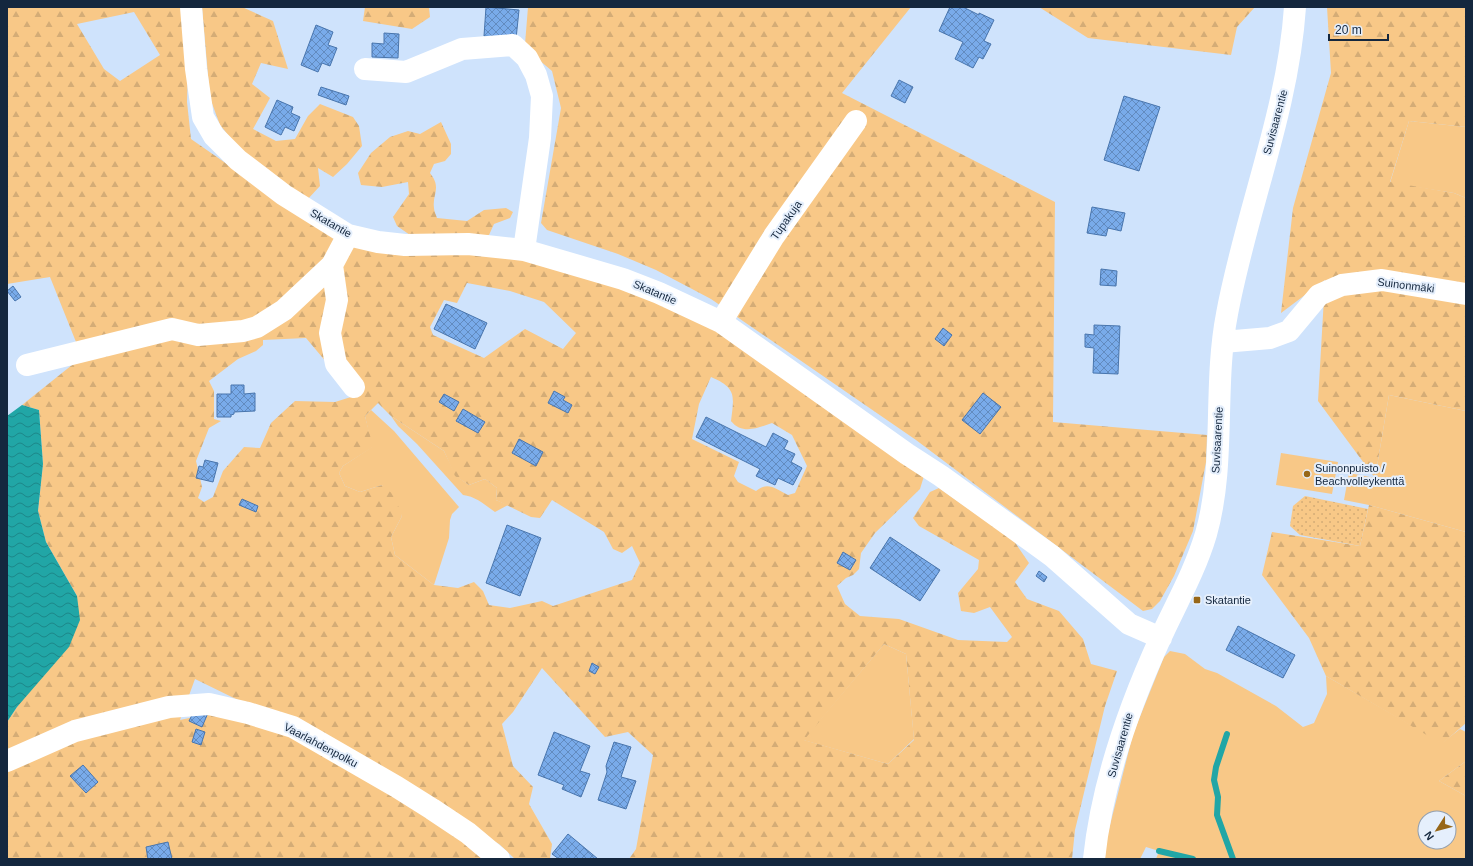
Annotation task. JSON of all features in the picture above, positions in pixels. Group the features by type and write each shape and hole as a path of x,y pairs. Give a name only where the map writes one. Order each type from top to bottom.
{"street":[{"name":"Skatantie","path":"191,7 196,69 203,116 214,136 238,160 284,195 348,235 378,242 405,245 468,244 524,250 623,279 659,293 721,322 1052,556 1129,624 1160,638"},
{"name":"Suvisaarentie","path":"1094,859 1096,839 1106,792 1122,733 1160,638 1196,562 1206,533 1213,505 1216,476 1220,375 1226,315 1239,255 1282,97 1293,32 1295,7"},
{"path":"365,70 406,72 462,49 512,45 527,58 536,75 542,96 540,138 524,250"},
{"name":"Tupakuja","path":"721,322 774,236 856,121"},
{"path":"27,365 172,329 198,335 244,331 257,326 284,310 332,265 348,235"},
{"path":"332,265 337,300 330,333 336,364 354,387"},
{"name":"Suinonmäki","path":"1223,342 1270,338 1289,331 1319,295 1342,285 1382,280 1466,294"},
{"name":"Vaarlahdenpolku","path":"7,761 75,731 169,707 209,704 248,712 293,727 432,809 468,834 499,859"}],"green space":[{"path":"7,7 182,7 188,66 187,102 191,139 319,228 514,255 630,287 718,328 924,476 920,489 875,533 861,553 859,569 837,586 845,604 860,616 899,619 958,640 1007,642 1012,637 990,607 974,613 961,611 958,593 978,569 979,560 919,526 913,518 930,492 939,488 1014,541 1029,563 1015,582 1027,599 1059,611 1083,639 1091,664 1117,671 1105,706 1075,830 1072,859 629,859 636,849 653,755 628,732 605,737 542,668 513,712 502,724 513,766 533,787 529,804 552,844 550,859 515,859 499,844 242,702 195,679 180,720 212,713 273,727 422,810 487,859 7,859 7,722 17,707 77,596 46,542 38,511 43,464 39,410 22,405 82,357 50,277 7,284","holes":["134,12 160,55 120,81 104,69 77,24","467,283 510,291 544,302 576,333 563,349 525,329 484,358 433,335 430,327 444,300 457,303","306,338 327,363 351,397 335,402 295,401 271,423 260,448 244,447 223,471 213,497 204,502 198,498 202,487 196,461 209,428 221,421 214,419 214,391 209,381 238,359 256,351 263,345 263,340","711,377 726,385 730,389 733,399 731,421 735,425 740,428 750,429 772,423 792,435 807,466 795,493 788,495 776,488 768,486 760,488 756,491 738,482 734,476 739,462 692,439 699,404","378,403 391,416 444,451 455,476 469,485 485,479 497,488 496,500 531,517 540,518 552,500 604,532 613,549 622,553 632,546 640,563 632,580 553,606 542,601 510,608 489,605 483,591 474,582 458,588 434,585 395,555 391,537 402,516 394,495 382,485 360,492 345,486 339,473 343,466 373,447 365,416","884,644 906,654 914,740 888,764 804,740"]},
{"path":"202,7 242,7 273,21 288,69 261,63 252,84 270,98 253,129 276,141 295,139 308,116 320,104 353,117 359,126 362,146 347,164 333,177 318,168 320,186 307,200 241,151 220,125 210,98"},
{"path":"365,7 429,7 430,17 412,29 363,21"},
{"path":"528,7 911,7 842,93 1055,202 1053,422 1207,435 1206,462 1193,531 1174,576 1160,601 1152,609 1143,611 916,440 711,299 656,270 618,254 547,230 541,223 561,108 552,71 532,54 525,44"},
{"path":"1039,7 1255,7 1237,27 1231,55 1088,38"},
{"path":"1327,7 1466,7 1466,127 1409,121 1390,182 1454,193 1466,198 1466,411 1389,395 1375,478 1318,401 1325,280 1281,313 1293,208 1331,73"},
{"path":"1409,121 1466,127 1466,198 1454,193 1390,183"},
{"path":"441,122 451,144 451,154 445,161 434,164 430,173 434,178 436,187 434,210 437,218 467,221 484,210 506,208 513,212 510,218 494,224 489,235 410,235 397,226 393,217 409,194 408,182 382,187 361,185 358,173 371,153 390,137 408,131 420,134"},
{"path":"1389,395 1466,411 1466,532 1369,505 1344,500 1349,473 1375,478"},
{"path":"371,410 394,431 459,507 452,514 450,520 449,538 434,585 395,555 391,537 402,516 382,485 360,492 345,486 339,473 343,466 372,447 365,416"},
{"path":"391,416 444,451 456,476 469,485 485,479 497,488 496,500 508,505 495,512 476,499 463,495 417,444 398,426"},
{"name":"Suinonpuisto / Beachvolleykenttä","path":"1281,453 1338,462 1332,494 1276,485"},
{"path":"1305,496 1368,509 1360,546 1300,535 1290,526 1293,506"},
{"path":"1369,505 1466,532 1466,723 1442,744 1326,676 1309,638 1262,575 1272,532 1360,546"},
{"path":"884,644 906,654 914,739 888,764 803,740"},
{"path":"1170,651 1185,654 1205,669 1217,673 1276,706 1303,727 1314,723 1327,694 1326,676 1442,743 1460,729 1466,732 1466,761 1439,781 1466,796 1466,859 1156,859 1159,851 1146,847 1140,859 1105,859 1106,841 1133,734 1164,657"},
{"path":"1466,761 1466,796 1439,781"}],"water":[{"path":"22,405 39,410 43,464 38,511 46,542 77,596 80,620 69,647 17,707 7,722 7,416"}],"building":[{"path":"486,7 519,10 516,39 484,36"},
{"path":"950,7 963,7 994,20 984,41 991,44 983,59 979,57 973,68 955,59 963,42 939,31"},
{"path":"316,25 333,32 328,45 337,48 330,66 322,63 318,72 301,65"},
{"path":"384,33 399,34 398,58 372,57 372,43 384,44"},
{"path":"899,80 913,87 905,103 891,96"},
{"path":"321,87 349,96 346,105 318,95"},
{"path":"1124,96 1160,107 1139,171 1104,160"},
{"path":"277,100 293,107 291,113 300,117 294,131 285,127 281,135 265,127"},
{"path":"1092,207 1125,213 1121,231 1108,228 1106,236 1087,233"},
{"path":"1101,269 1117,271 1116,286 1100,285"},
{"path":"13,286 21,297 15,301 7,291"},
{"path":"446,304 487,323 475,349 434,329"},
{"path":"1094,325 1120,326 1118,374 1093,373 1094,348 1085,347 1085,334 1094,335"},
{"path":"943,328 952,335 944,346 935,339"},
{"path":"231,385 244,385 244,394 255,393 255,411 234,412 231,417 217,417 217,394 231,394"},
{"path":"554,391 565,397 563,400 572,405 568,413 548,403"},
{"path":"983,393 1001,407 980,434 962,420"},
{"path":"444,394 459,402 454,411 439,402"},
{"path":"463,409 485,422 478,433 456,421"},
{"path":"706,417 766,447 773,433 788,441 784,449 795,454 791,462 802,468 793,485 778,478 775,485 756,476 760,469 696,437"},
{"path":"519,439 543,452 536,466 512,453"},
{"path":"205,460 218,463 213,482 196,478 199,466 203,467"},
{"path":"242,499 258,506 256,512 239,505"},
{"path":"507,525 541,538 520,596 486,583"},
{"path":"890,537 940,570 920,601 870,568"},
{"path":"843,552 856,560 850,570 837,563"},
{"path":"1039,571 1047,577 1044,582 1036,576"},
{"path":"1238,626 1295,655 1283,678 1226,650"},
{"path":"592,663 599,667 595,674 589,671"},
{"path":"196,707 208,713 202,727 189,721"},
{"path":"196,729 205,732 201,745 192,742"},
{"path":"554,732 590,746 580,771 590,774 581,797 562,789 564,785 538,775"},
{"path":"614,742 631,747 621,777 636,781 626,809 598,800 607,772 606,766"},
{"path":"83,765 98,782 86,793 70,776"},
{"path":"568,834 598,859 559,859 552,854"},
{"path":"168,842 172,859 148,859 146,847"}],"waterway":[{"path":"1227,734 1216,767 1214,780 1218,797 1217,815 1233,859"},
{"path":"1159,851 1193,859"}],"place":[{"name":"Suinonpuisto / Beachvolleykenttä","path":"1307,474"},
{"name":"Skatantie","path":"1197,600"}]}
